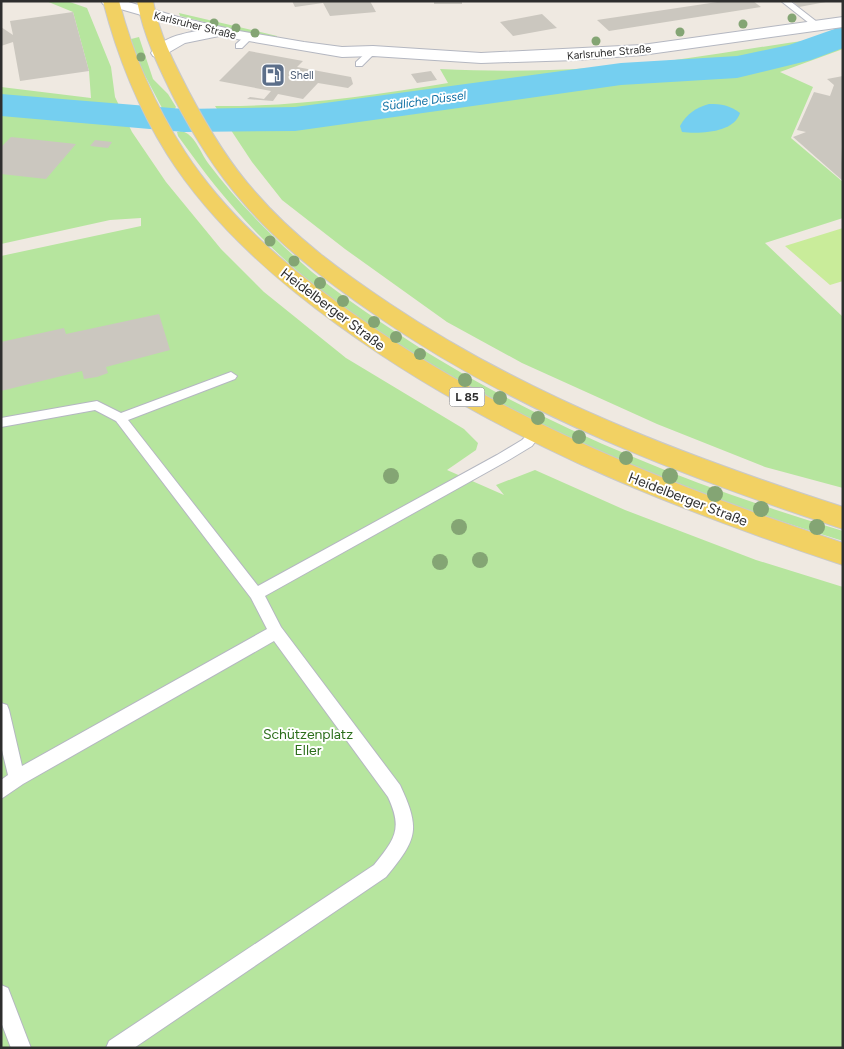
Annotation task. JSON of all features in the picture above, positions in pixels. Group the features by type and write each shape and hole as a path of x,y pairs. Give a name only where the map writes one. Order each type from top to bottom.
{"main road":[{"name":"Karlsruher Straße","path":"110,2 146,7 226,33 243,42 342,52 481,58 576,55 672,46 843,22"},
{"name":"Heidelberger Straße","path":"110,2 130,66 148,105 178,155 225,216 258,250 368,338 444,385 535,434 624,475 720,513 843,554"},
{"name":"Heidelberger Straße","path":"146,7 159,53 201,134 238,184 294,243 352,289 429,341 516,389 648,450 722,478 843,518"},
{"name":"Karlsruher Straße","path":"308,32 338,37 373,52"},
{"path":"159,53 180,39 226,33"}],"lane":[{"path":"785,1 817,25"},
{"path":"359,64 373,52"},
{"path":"120,418 231,376"},
{"path":"1,424 97,405 120,418 256,594 276,632 394,791 405,815 404,832 396,851 380,871 116,1048"},
{"path":"256,594 502,458 527,443 535,434"},
{"path":"1,791 18,778 276,632"},
{"path":"1,710 18,778"},
{"path":"1,995 21,1048"}],"green space":[{"name":"Schützenplatz Eller","path":"46,1 67,1 87,8 111,67 115,97 132,132 166,182 221,249 264,292 346,358 464,429 478,443 476,450 447,470 504,495 496,485 535,470 625,510 756,560 843,587 843,1048 1,1048 1,256 141,226 141,218 110,220 1,244 1,87 91,98 89,71 73,12"},
{"path":"179,13 277,37 244,32 180,16"},
{"path":"139,37 153,79 168,94 176,107 174,110 162,108 139,64 131,39"},
{"path":"817,39 843,43 843,49 780,72 813,87 791,138 843,182 843,218 765,243 843,317 843,488 765,467 657,424 522,363 447,322 345,249 282,200 252,162 215,106 303,103 448,83 440,69 529,71 616,66 693,58"},
{"path":"181,131 194,140 220,178 270,234 320,279 355,305 435,357 490,389 604,445 723,492 843,531 843,541 775,520 609,458 503,405 409,352 379,333 321,290 267,243 220,192 178,136 177,132"},
{"path":"843,228 843,281 830,285 785,246"}],"water":[{"path":"709,104 725,105 740,113 731,125 715,131 682,132 680,126 689,114"}],"building":[{"path":"292,1 322,1 323,3 295,7"},
{"path":"322,1 370,1 376,12 330,16"},
{"path":"434,1 462,1 462,4 434,4"},
{"path":"724,1 753,1 761,7 609,31 597,20"},
{"path":"792,1 826,1 826,2 799,7"},
{"path":"73,12 89,71 20,81 13,42 1,46 1,27 13,35 10,21"},
{"path":"542,14 557,28 513,36 500,22"},
{"path":"249,51 303,61 297,67 351,77 353,84 348,88 318,83 303,99 278,94 273,101 247,99 250,97 264,99 271,91 219,81"},
{"path":"431,71 437,80 417,83 411,74"},
{"path":"843,76 841,147 843,181 793,137 806,132 797,130 814,92 830,96 834,85 827,79"},
{"path":"11,137 76,144 46,179 1,174 1,147"},
{"path":"95,140 112,142 108,148 90,146"},
{"path":"159,314 170,350 106,367 108,373 97,377 84,379 82,371 1,391 1,342 64,328 66,334"}],"waterway":[{"name":"Südliche Düssel","path":"1,105 184,121 221,122 295,119 621,74 737,67 799,53 843,36"}],"place":[{"name":"Shell","path":"273,75"}]}
